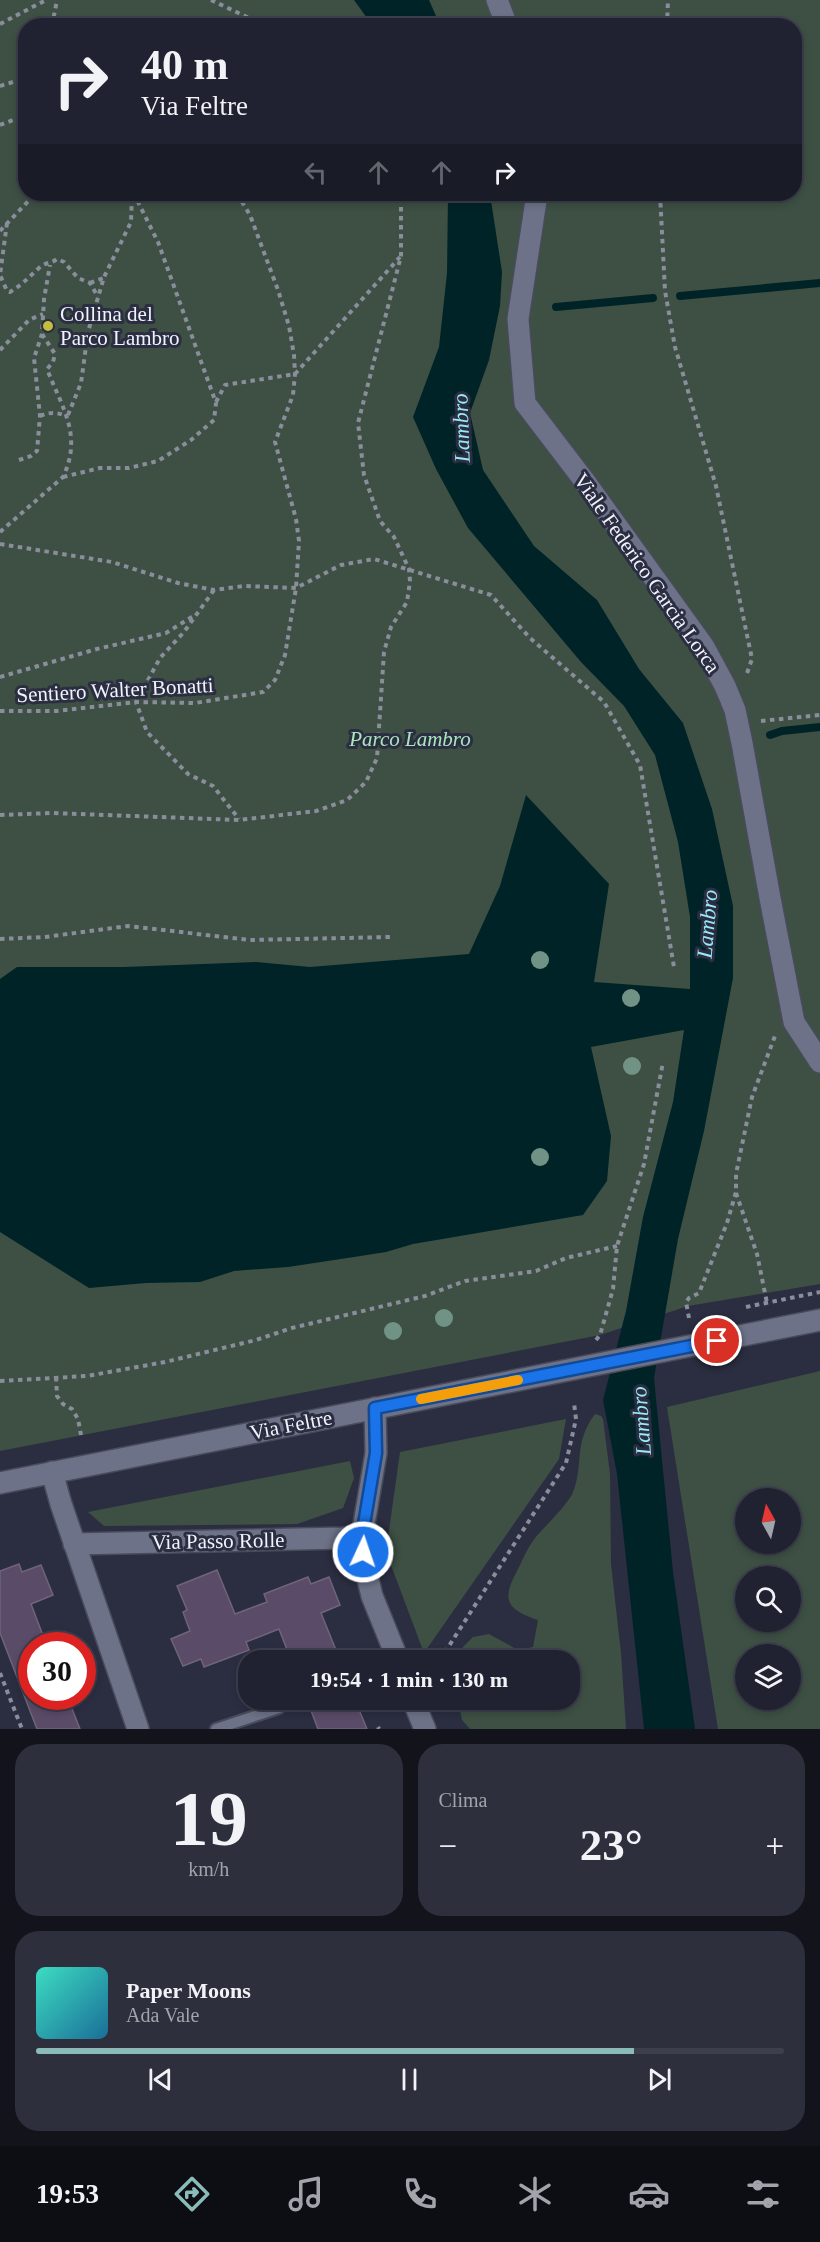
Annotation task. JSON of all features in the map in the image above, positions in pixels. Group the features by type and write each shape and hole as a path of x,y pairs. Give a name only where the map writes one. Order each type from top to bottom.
{"street":[{"path":"497,0 504,18"},
{"name":"Viale Federico Garcia Lorca","path":"536,201 518,319 525,403 583,479 704,647 725,686 737,716 794,1022 820,1062"},
{"name":"Via Feltre","path":"0,1483 820,1320"},
{"path":"375,1408 376,1453 362,1536 365,1573 394,1650"},
{"path":"52,1472 74,1544 138,1729"},
{"name":"Via Passo Rolle","path":"74,1544 362,1536"},
{"path":"417,1710 424,1729"}],"lane":[{"path":"224,1728 274,1710"}],"path":[{"path":"0,24 46,0"},
{"path":"54,18 57,0"},
{"path":"211,0 249,18"},
{"path":"667,18 668,0"},
{"path":"0,86 18,80"},
{"path":"0,125 18,118"},
{"path":"0,231 28,201"},
{"path":"68,417 81,382 88,332 98,298 104,278 131,222 132,201"},
{"path":"137,201 158,242 216,403"},
{"path":"242,201 250,214 278,290 289,326 296,374"},
{"path":"0,815 52,813 239,820 316,812 347,800 366,782 377,758 384,652 391,627 407,602 411,581 410,569 394,537 380,521 363,475 358,423 401,256 401,201"},
{"path":"660,201 665,291 675,347 716,486 752,658 737,716 820,715"},
{"path":"7,223 0,275 7,291 10,292 21,286 42,265 50,264 57,259 64,262 78,278 90,283 98,298"},
{"path":"63,477 100,468 129,468 158,461 191,440 214,420 216,403 225,385 296,374 401,256"},
{"path":"19,460 37,451 40,416 34,357 42,334 50,264"},
{"path":"90,283 104,278"},
{"path":"0,350 29,320 43,314"},
{"path":"0,532 63,477 68,467 72,428 47,369 55,354 42,334"},
{"name":"Sentiero Walter Bonatti","path":"0,711 57,711 136,702 195,704 263,692 275,680 285,654 296,588 300,541 275,442 293,395 296,374"},
{"path":"40,416 49,412 58,412 68,417"},
{"path":"0,544 112,562 178,583 214,590 244,586 296,588 341,565 374,559 491,595 531,638 604,702 640,765 674,967"},
{"path":"214,590 184,632 160,658 136,702 147,732 188,774 213,786 239,820"},
{"path":"0,677 97,649 166,633 198,612"},
{"path":"0,939 45,937 128,926 250,940 392,937"},
{"path":"688,1318 686,1302 699,1293 705,1280 727,1223 736,1192 736,1173 752,1097 777,1032 792,1011"},
{"path":"582,1367 600,1335 613,1289 616,1246 644,1164 663,1062"},
{"path":"736,1192 757,1254 766,1302"},
{"path":"0,1381 87,1376 165,1362 425,1296 465,1281 536,1271 566,1258 616,1246"},
{"path":"746,1307 820,1293"},
{"path":"56,1377 57,1396 63,1404 72,1409 78,1419 81,1435"},
{"path":"447,1650 566,1463 576,1419 574,1403"},
{"path":"0,1673 22,1729"}],"green space":[{"name":"Parco Lambro","path":"0,0 820,0 820,1284 688,1306 600,1335 0,1451"},
{"path":"820,1371 820,1729 718,1729 667,1407"},
{"path":"595,1414 603,1419 610,1474 611,1564 621,1653 626,1729 470,1729 462,1720 460,1710 580,1710 580,1650 518,1650 533,1647 538,1620 526,1616 512,1606 508,1594 514,1577 533,1541 573,1492 581,1444"},
{"path":"566,1419 559,1459 426,1650 423,1650 386,1552 400,1452"},
{"path":"350,1461 354,1478 343,1508 297,1524 104,1526 88,1512"},
{"path":"489,1634 518,1650 462,1650 473,1637"}],"water":[{"path":"354,0 429,0 437,18 367,18"},
{"name":"Lambro","path":"448,201 491,201 502,272 500,306 489,360 470,413 483,470 534,546 597,600 639,669 683,723 712,809 733,906 733,978 704,1131 678,1239 654,1378 673,1572 695,1729 644,1729 617,1474 603,1400 626,1311 643,1217 673,1102 684,1030 591,1047 611,1136 607,1181 583,1215 413,1244 386,1252 288,1267 234,1271 200,1282 146,1283 89,1288 0,1232 0,979 17,967 124,967 256,962 310,967 469,954 500,886 526,795 609,884 594,982 690,989 690,917 678,842 655,755 624,706 581,662 468,528 436,469 413,417 439,347 447,273"}],"building":[{"path":"19,1564 22,1572 41,1565 53,1595 31,1604 42,1632 18,1632 18,1680 0,1633 0,1571"},
{"path":"217,1570 235,1614 267,1602 264,1594 308,1577 311,1584 329,1577 340,1605 321,1613 336,1650 287,1650 279,1629 246,1642 249,1650 238,1650 238,1654 204,1667 201,1659 183,1666 171,1639 190,1631 183,1612 187,1610 177,1586"},
{"path":"30,1710 73,1710 80,1729 37,1729"},
{"path":"311,1710 359,1710 367,1729 318,1729"}],"waterway":[{"path":"680,296 820,283"},
{"path":"556,307 653,298"},
{"path":"770,735 782,731 820,727"}],"slow traffic":[{"path":"421,1399 518,1380"}],"place":[{"name":"Collina del Parco Lambro","path":"48,326"}],"route":[{"path":"363,1552 362,1536 376,1453 375,1408 717,1341"}]}
